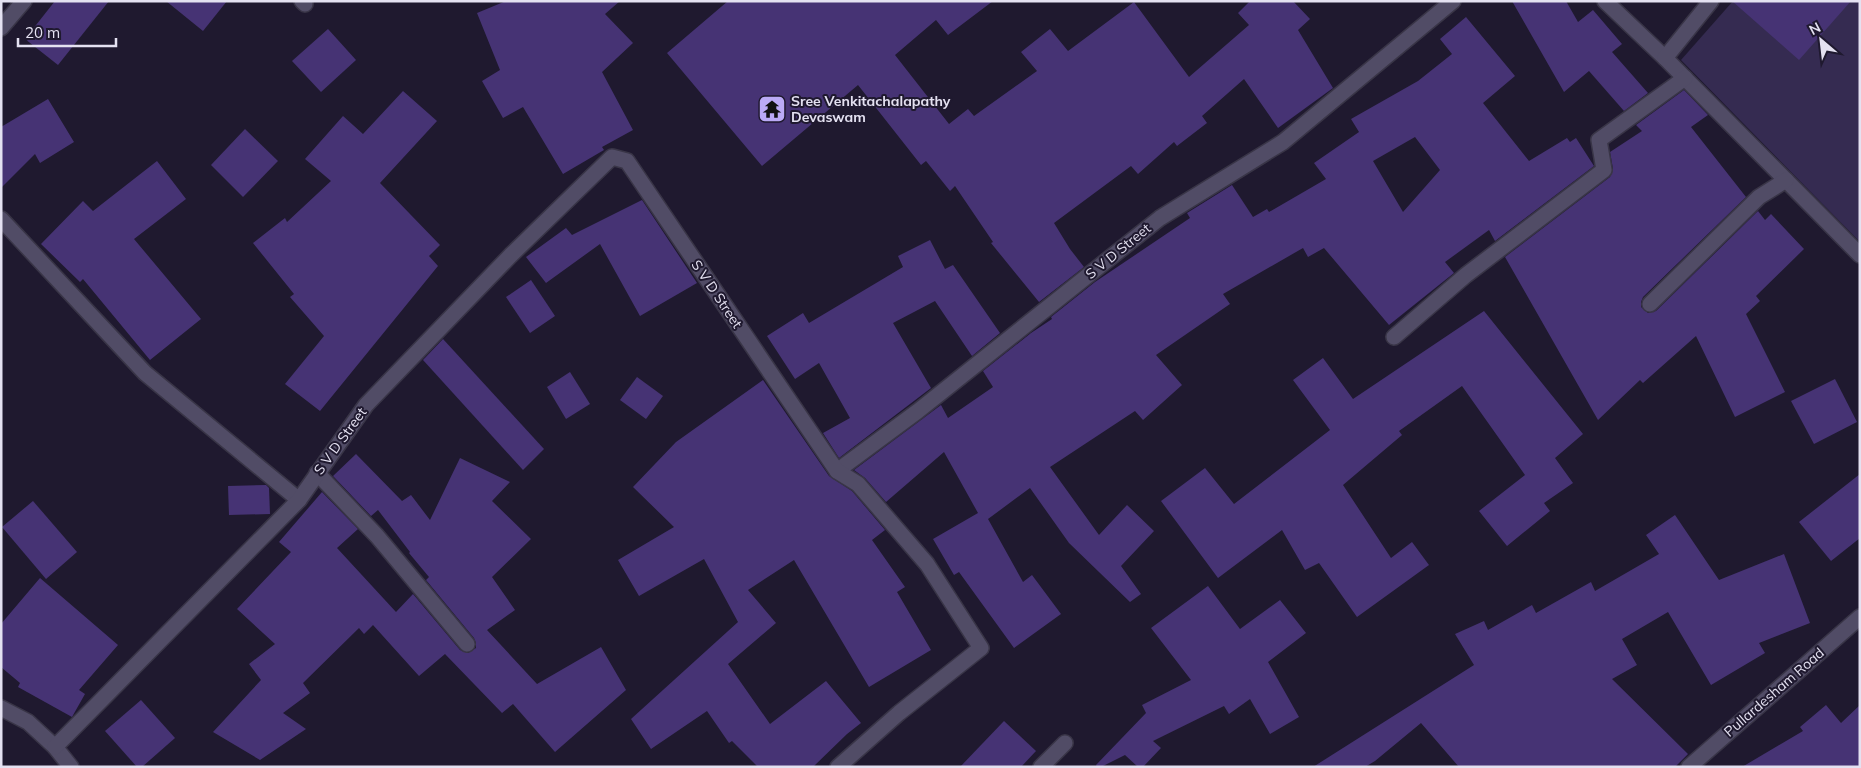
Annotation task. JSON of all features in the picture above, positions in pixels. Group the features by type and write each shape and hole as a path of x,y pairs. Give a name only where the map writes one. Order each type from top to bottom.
{"street":[{"path":"1,28 24,1"},
{"name":"S V D Street","path":"55,747 299,500 366,405 511,255 612,157 627,162 837,470 918,411 1160,218 1283,142 1453,1"},
{"path":"1605,1 1665,58 1860,255"},
{"path":"1665,58 1711,1"},
{"path":"1394,338 1466,275 1604,170 1599,140 1685,78"},
{"path":"1650,304 1759,197 1786,180"},
{"path":"1,219 145,373 299,500"},
{"path":"837,470 858,484 927,564 981,648 899,713 838,767"},
{"path":"317,473 377,536 467,644"},
{"name":"Pullardesham Road","path":"1689,767 1860,617"},
{"path":"1,708 28,722 55,747 71,767"},
{"path":"1041,767 1065,743"}],"shaded area":[{"path":"1733,1 1860,1 1860,242 1681,60"}],"building":[{"path":"55,1 109,1 58,65 25,39"},
{"path":"166,1 227,1 203,31"},
{"path":"506,1 620,1 605,14 633,43 602,72 633,130 602,147 604,150 563,174 523,107 503,118 482,81 500,70 477,13"},
{"path":"728,1 993,1 948,35 936,20 895,55 949,124 968,109 974,116 1037,71 1021,52 1050,29 1068,51 1134,2 1189,77 1249,25 1238,13 1250,1 1293,1 1310,19 1298,30 1333,88 1278,128 1244,79 1202,116 1207,123 1177,146 1174,142 1138,174 1131,166 1054,223 1084,267 1039,302 991,243 993,242 955,186 950,191 926,161 921,165 858,85 762,166 667,53"},
{"path":"1512,1 1566,1 1578,22 1593,10 1622,44 1612,52 1648,93 1624,111 1589,71 1564,92"},
{"path":"1732,1 1851,1 1799,60"},
{"path":"1466,17 1515,76 1483,103 1529,161 1567,138 1570,142 1576,138 1594,166 1495,241 1489,230 1445,262 1454,273 1389,325 1324,248 1308,257 1303,248 1223,294 1230,304 1156,355 1182,385 1143,420 1135,411 1050,467 1099,535 1127,505 1154,531 1121,566 1141,594 1130,602 1069,543 1030,488 988,519 1023,582 1032,575 1061,614 1014,648 959,572 954,575 933,539 978,513 944,452 886,502 865,478 854,470 941,405 948,418 993,387 983,371 1052,319 1051,317 1095,282 1190,218 1187,213 1232,185 1253,217 1267,209 1269,212 1326,179 1314,163 1359,132 1351,119 1418,81 1452,54 1440,39","holes":["1415,137 1440,170 1403,212 1373,161"]},
{"path":"328,29 356,60 321,92 292,61"},
{"path":"1684,90 1708,115 1691,127 1746,197 1643,297 1641,307 1648,313 1656,311 1758,211 1765,220 1771,214 1804,249 1756,296 1760,301 1746,314 1785,392 1735,417 1696,336 1643,383 1640,380 1598,420 1505,257 1610,177 1613,169 1610,152 1642,131 1636,125"},
{"path":"403,91 437,121 380,183 440,245 429,256 438,266 320,411 285,384 324,336 290,297 294,294 253,243 285,218 287,222 331,181 305,159 343,116 363,134"},
{"path":"48,99 74,142 40,163 35,154 1,188 1,127"},
{"path":"245,129 278,161 243,197 211,165"},
{"path":"157,161 186,199 134,239 201,319 150,360 83,279 80,282 41,244 83,201 93,211"},
{"path":"642,200 697,283 640,316 600,244 546,283 526,257 566,228 572,235"},
{"path":"930,240 945,269 953,265 1000,333 972,356 935,301 893,323 931,388 839,458 823,433 850,418 819,363 795,379 767,336 803,313 809,323 903,267 898,256"},
{"path":"531,280 555,316 530,333 506,297"},
{"path":"1484,311 1583,434 1555,458 1573,483 1544,503 1550,511 1507,546 1479,511 1525,475 1462,386 1399,431 1402,435 1343,485 1391,558 1412,542 1429,565 1357,617 1319,563 1305,570 1282,530 1218,578 1161,501 1205,468 1234,504 1330,430 1293,380 1323,358 1353,399"},
{"path":"443,339 544,449 523,470 423,360"},
{"path":"570,372 590,404 566,419 547,387"},
{"path":"637,377 663,396 646,419 620,400"},
{"path":"1835,379 1857,422 1814,444 1791,401"},
{"path":"763,380 829,476 852,491 885,530 872,540 905,587 897,592 931,650 869,687 794,560 748,590 776,623 728,664 770,724 826,681 861,723 813,767 758,767 732,741 729,743 707,711 651,749 631,719 738,622 704,559 639,596 618,560 674,527 633,487 676,442"},
{"path":"356,454 402,501 411,495 430,520 460,458 510,482 492,501 531,539 492,577 515,610 487,630 537,684 601,647 626,690 555,752 513,704 502,713 445,654 419,676 373,625 364,634 359,628 303,683 310,693 283,713 306,729 260,760 213,732 261,680 249,664 275,644 237,609 291,552 279,542 322,492 358,529 337,548 396,612 413,594 460,650 468,653 476,648 474,638 426,580 429,577 378,510 371,516 333,476"},
{"path":"1860,474 1860,538 1831,561 1799,522"},
{"path":"266,485 269,488 270,514 229,515 228,486"},
{"path":"33,501 77,552 46,579 2,527"},
{"path":"1675,515 1719,580 1784,554 1810,623 1759,643 1765,653 1711,685 1668,612 1622,639 1637,665 1612,679 1688,754 1675,767 1459,767 1421,723 1365,767 1313,767 1474,665 1455,634 1484,621 1488,630 1532,605 1536,613 1591,582 1595,591 1659,554 1646,535"},
{"path":"40,578 118,645 79,690 85,694 72,717 18,687 20,683 1,667 1,624"},
{"path":"1208,586 1240,629 1280,600 1306,633 1268,662 1299,717 1270,734 1250,699 1229,714 1224,706 1153,741 1161,748 1143,767 1138,767 1125,755 1101,767 1097,767 1096,765 1146,713 1142,705 1191,680 1151,628"},
{"path":"141,700 175,738 142,767 137,767 105,731"},
{"path":"1826,705 1841,723 1860,705 1860,767 1742,767 1803,731 1800,727"},
{"path":"1004,721 1036,751 1021,767 960,767"}],"place":[{"name":"Sree Venkitachalapathy Devaswam","path":"772,109"}]}
